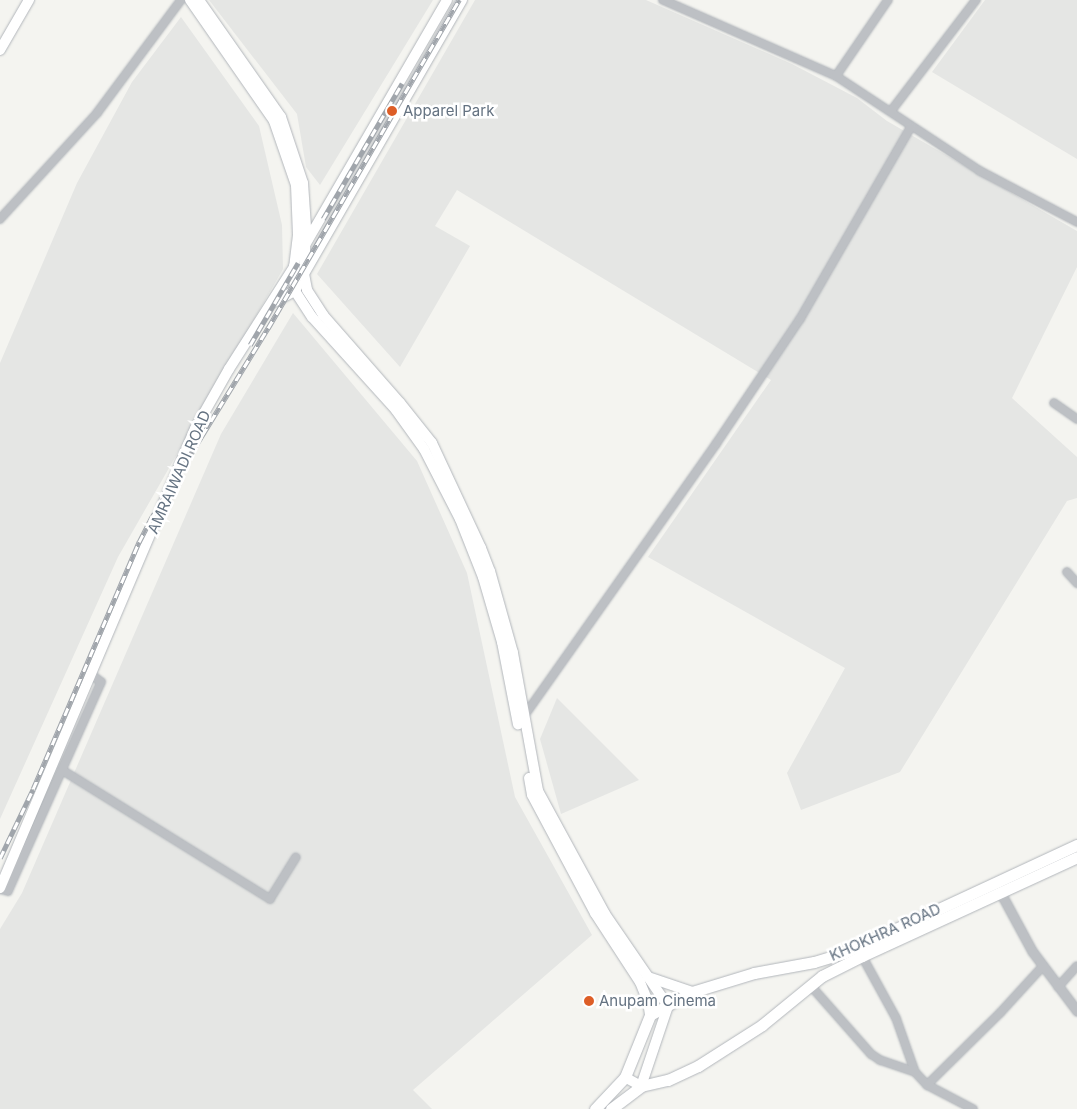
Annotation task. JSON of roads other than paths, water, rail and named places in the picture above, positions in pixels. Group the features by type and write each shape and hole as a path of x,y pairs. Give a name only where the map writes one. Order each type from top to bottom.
{"main road":[{"path":"0,50 29,0"},
{"path":"190,0 274,122 296,185 298,235 294,266 295,291 432,444 456,492 490,571 513,654 532,795 595,913 640,982 648,1002 650,1016 625,1077 595,1109"},
{"path":"199,0 281,117 303,183 306,226 304,274 307,290 325,324"},
{"name":"AMRAIWADI ROAD","path":"0,889 195,429 294,266 447,0"},
{"path":"271,304 295,291 462,0"},
{"path":"521,719 538,791 605,914 668,1006 640,1086 625,1077"},
{"name":"KHOKHRA ROAD","path":"611,1109 640,1086 668,1080 698,1066 762,1024 822,976 998,888 1077,845"},
{"name":"KHOKHRA ROAD","path":"650,1016 692,992 754,973 814,962 844,953 1077,857"},
{"path":"814,962 822,976"},
{"path":"648,977 692,992"}],"street":[{"path":"0,219 97,113 181,0"},
{"path":"663,0 836,76 980,171 1077,222"},
{"path":"836,76 888,0"},
{"path":"891,111 976,0"},
{"path":"521,719 800,319 911,127"},
{"path":"1054,403 1077,420"},
{"path":"1067,572 1077,583"},
{"path":"0,889 8,891 101,682 92,675"},
{"path":"62,770 270,899 296,857"},
{"path":"998,888 1032,951 1077,1011"},
{"path":"862,956 896,1018 916,1072 928,1085 973,1109"},
{"path":"928,1085 1000,1013 1043,966"},
{"path":"1058,987 1077,966"},
{"path":"811,986 871,1054 880,1060 916,1072"}],"railway":[{"path":"0,858 33,789 139,542 152,517 268,328 459,0"},
{"path":"323,219 402,83"},
{"path":"250,345 298,263"}],"place":[{"name":"Apparel Park","path":"392,111"},
{"name":"Anupam Cinema","path":"589,1001"}]}
